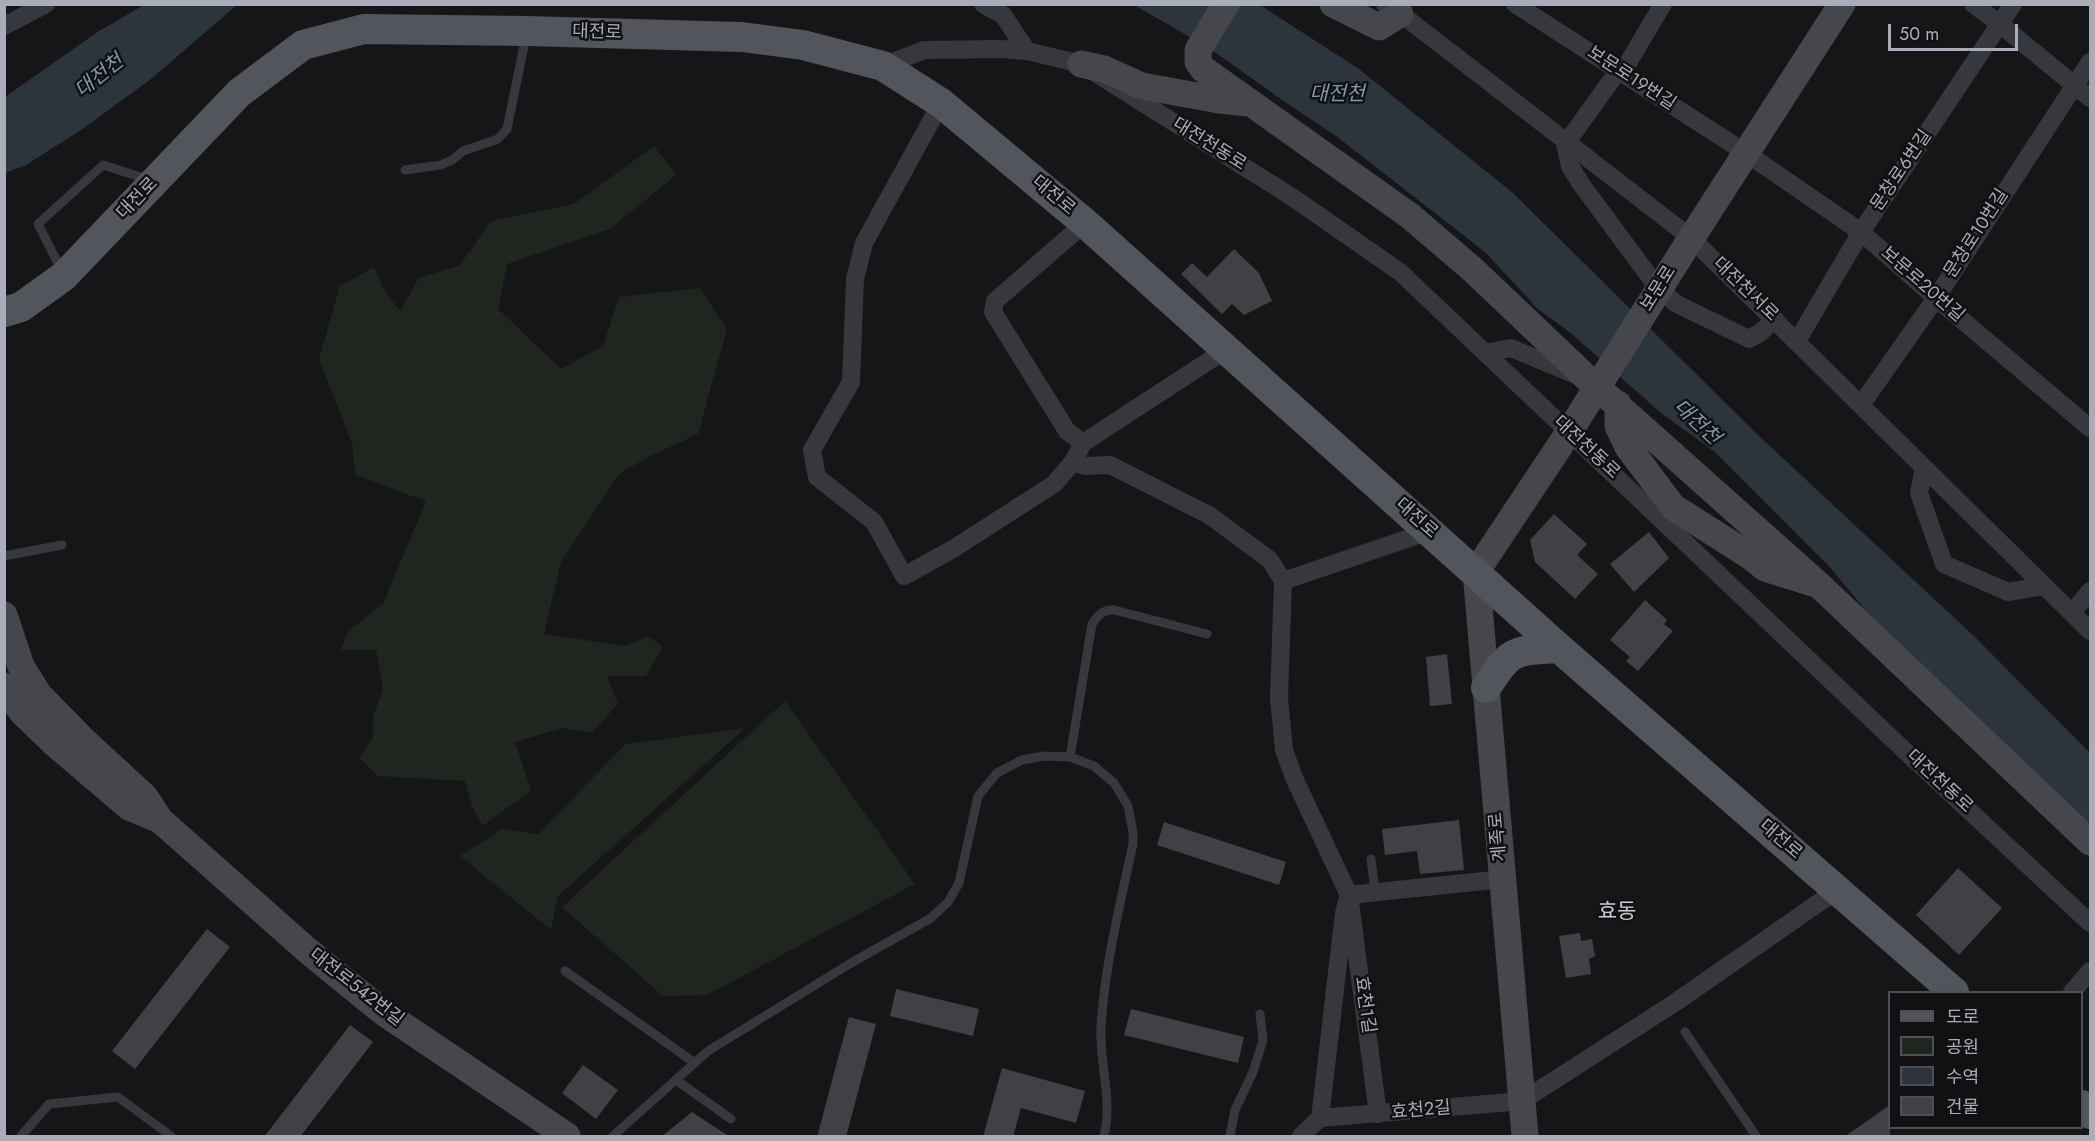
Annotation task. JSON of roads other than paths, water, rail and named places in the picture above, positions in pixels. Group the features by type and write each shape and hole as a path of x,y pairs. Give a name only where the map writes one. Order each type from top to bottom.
{"main road":[{"path":"1226,4 1198,50 1197,62 1203,69 1410,216 1472,269 1589,380 1820,585 2091,842"},
{"path":"1333,4 1379,27 1398,9"},
{"name":"보문로","path":"1476,572 1569,432 1842,4"},
{"name":"대전로","path":"4,312 21,307 64,276 239,93 303,45 409,17 527,31 742,38 803,45 883,66 941,103 1085,222 1559,648 1952,991"},
{"path":"1081,64 1104,69 1142,86 1253,103"},
{"path":"1618,404 1618,426 1667,514 1750,556 1766,568 1820,585"},
{"name":"계족로","path":"1476,572 1525,1137"},
{"name":"대전로542번길","path":"4,615 21,666 39,695 83,740 146,796 160,820 306,950 383,1012 567,1137"},
{"path":"1486,688 1502,663 1520,650 1559,648"},
{"name":"대전로542번길","path":"4,686 22,712 54,743 129,807 160,820"}],"street":[{"path":"4,26 46,4"},
{"path":"983,4 1003,15 1027,51"},
{"name":"보문로19번길","path":"1515,4 1746,153"},
{"path":"1663,4 1620,72 1566,141 1570,166 1652,280 1675,303 1749,339 1760,333 1775,319"},
{"path":"1973,4 2091,98"},
{"name":"문창로6번길","path":"1797,341 1861,232 2013,4"},
{"name":"대전천서로","path":"1398,9 1566,141 1775,319 2091,632"},
{"name":"대전천동로","path":"883,66 924,50 1027,51 1081,64 1292,197 1400,272 1569,432 1667,514 2091,923"},
{"name":"문창로10번길","path":"1861,405 1936,298 2091,62"},
{"path":"941,103 864,243 855,279 851,382 812,450 817,477 874,522 904,576 953,549 1054,484 1073,462 1083,443 1227,349"},
{"name":"보문로20번길","path":"1746,153 1861,232 1936,298 2090,425"},
{"path":"1083,443 1067,431 993,312 995,301 1085,222"},
{"path":"1485,353 1511,348 1589,380"},
{"path":"1073,462 1085,466 1110,465 1209,515 1270,560 1283,581 1430,531"},
{"path":"1924,467 1918,493 1938,570 2008,592 2044,586"},
{"name":"효천1길","path":"1283,581 1279,698 1284,750 1295,780 1349,896 1378,1114"},
{"path":"2072,613 2091,591"},
{"path":"1301,1137 1320,1118 1344,913 1349,896 1503,879"},
{"path":"1522,1101 1676,1002 1837,890"},
{"path":"2074,991 2091,971"},
{"name":"효천2길","path":"1320,1118 1522,1101"}],"lane":[{"path":"405,170 441,165 463,151 498,139 507,129 527,31"},
{"path":"64,276 38,224 103,165 155,182"},
{"path":"4,556 62,545"},
{"path":"1070,757 1092,624 1098,616 1107,609 1114,610 1206,634"},
{"path":"613,1137 708,1051 851,963 931,918 948,902 959,883 978,796 998,773 1022,760 1044,756 1070,757 1094,766 1114,783 1128,806 1133,832 1110,955 1101,1028 1108,1119 1104,1137"},
{"path":"1371,859 1375,892"},
{"path":"565,971 695,1063"},
{"path":"1230,1137 1235,1110 1253,1072 1263,1040 1260,1014"},
{"path":"1685,1032 1756,1137"},
{"path":"676,1080 732,1119"},
{"path":"21,1137 49,1104 118,1097 171,1137"}],"water":[{"name":"대전천","path":"144,5 237,5 151,79 84,128 26,165 5,173 5,97 99,31"},
{"name":"대전천","path":"1134,5 1260,5 1359,69 1513,193 1759,436 1974,636 2090,753 2090,827 1886,635 1829,566 1715,452 1661,413 1572,334 1538,309 1485,252 1336,136 1209,48"}],"district":[{"name":"효동","path":"1617,913"}]}
